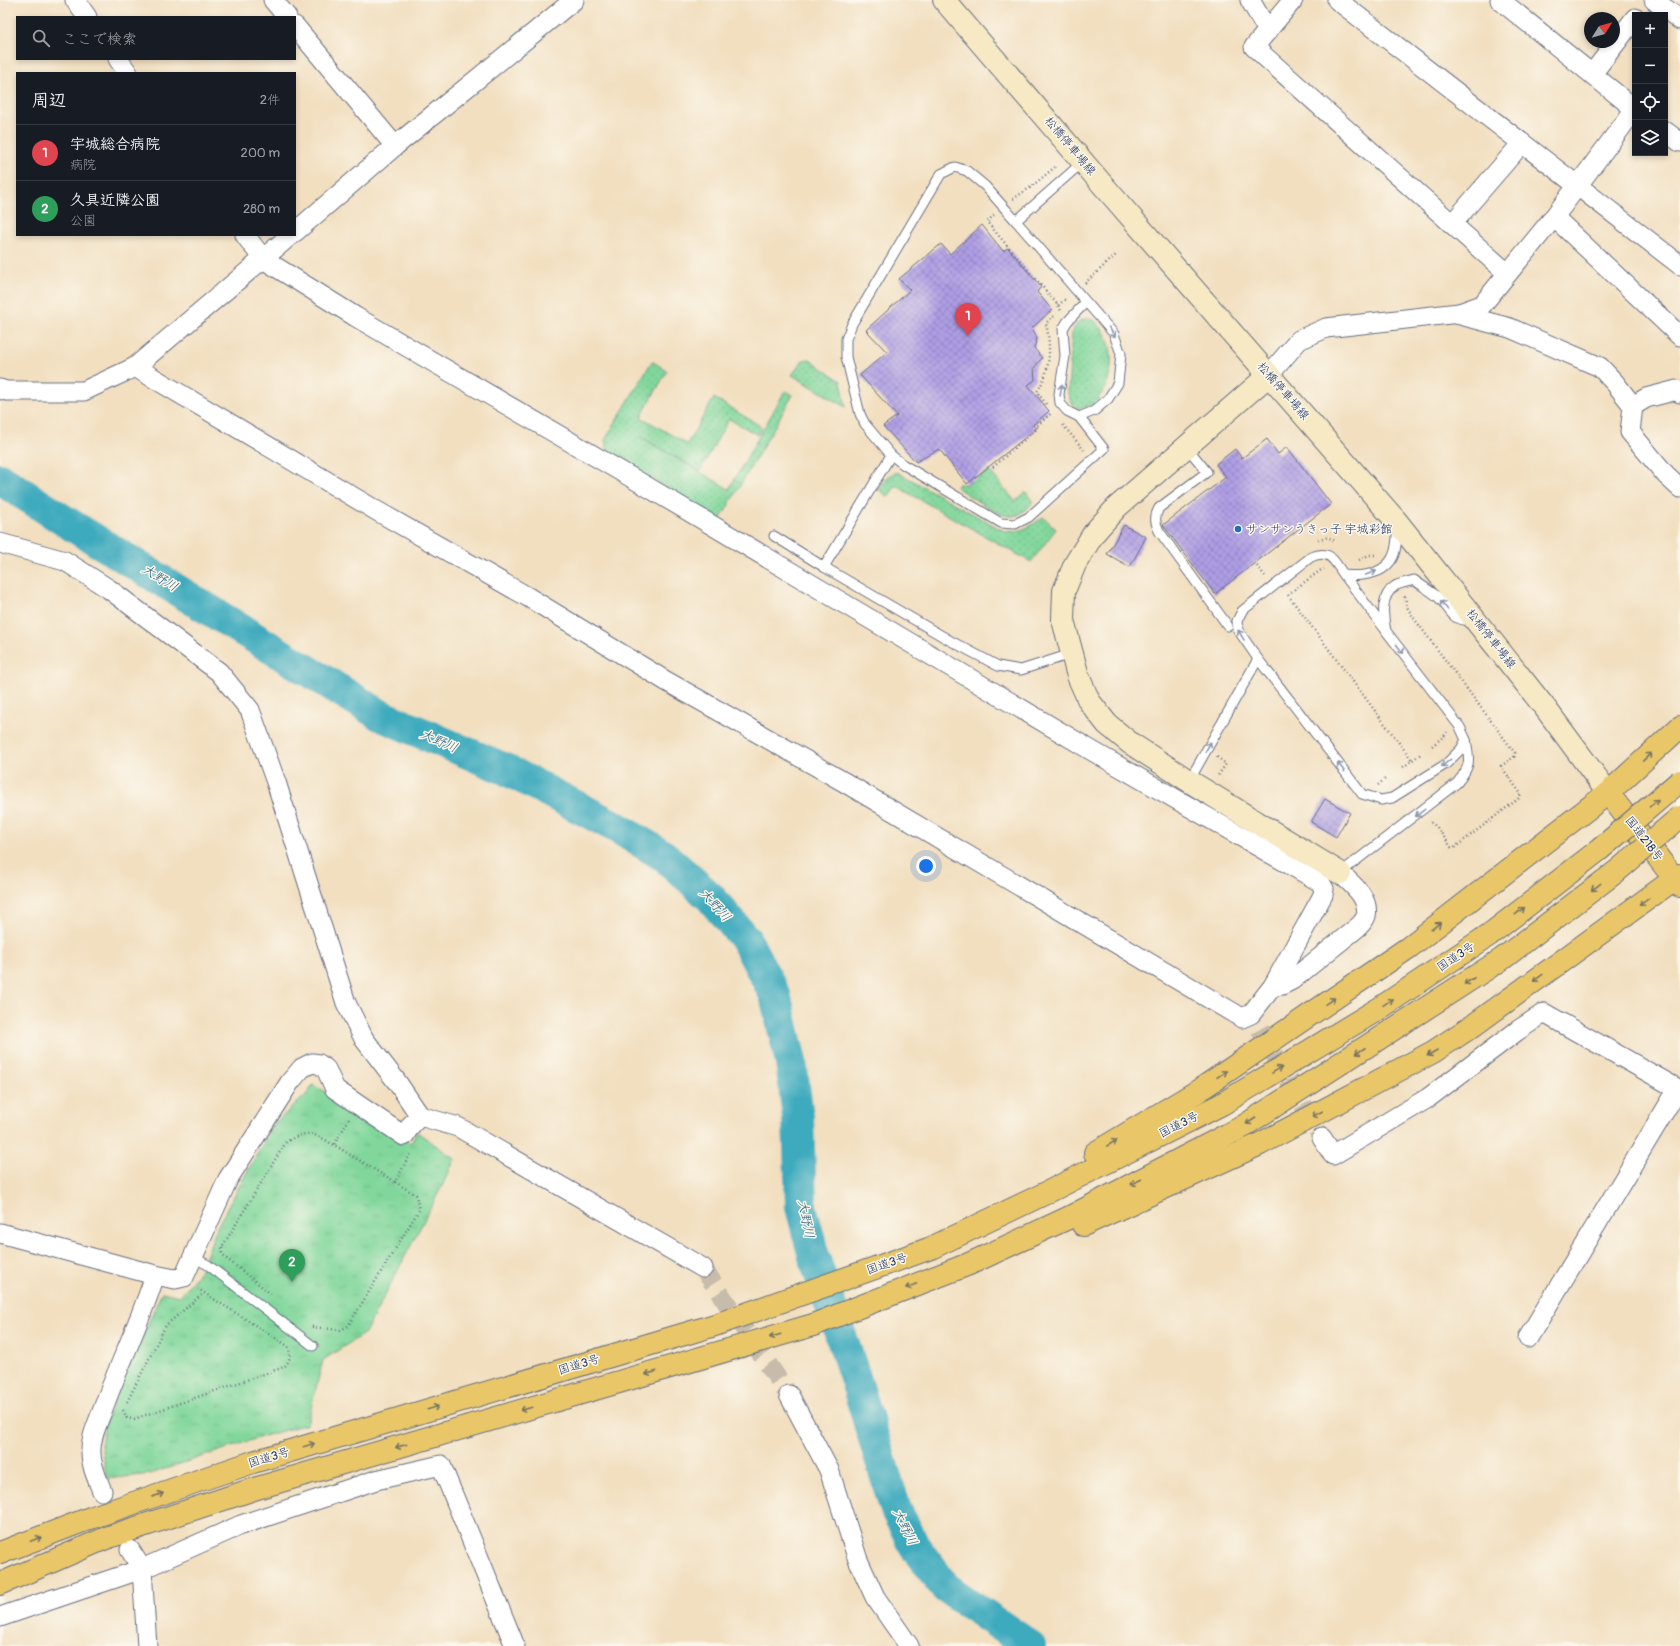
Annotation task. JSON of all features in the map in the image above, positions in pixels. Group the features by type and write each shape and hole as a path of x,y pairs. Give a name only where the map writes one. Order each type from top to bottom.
{"highway":[{"path":"930,1243 1054,1176 1148,1122 1198,1091 1408,948 1608,793 1680,727"},
{"name":"国道3号","path":"0,1553 93,1517 253,1462 715,1325 930,1243 1046,1193 1222,1104 1380,1008 1489,935 1599,850 1680,781"},
{"name":"国道218号","path":"1608,793 1678,880"},
{"name":"国道3号","path":"0,1584 106,1538 254,1489 813,1325 969,1264 1068,1218 1242,1126 1502,960 1617,871 1680,817"},
{"path":"969,1264 1028,1250 1132,1203 1260,1144 1433,1052 1474,1025 1678,880"}],"main road":[{"name":"松橋停車場線","path":"944,0 1398,523 1546,709 1608,793"},
{"path":"1269,375 1117,507 1094,533 1075,564 1064,591 1063,620 1078,676 1089,701 1107,724 1130,742 1189,781 1340,873"}],"street":[{"path":"75,0 86,16"},
{"path":"273,0 286,16"},
{"path":"296,231 395,146 574,0"},
{"path":"1250,0 1268,31"},
{"path":"1293,0 1254,47 1507,273"},
{"path":"1337,0 1680,265"},
{"path":"1500,0 1632,107"},
{"path":"1639,12 1649,0"},
{"path":"1654,0 1680,20"},
{"path":"1592,74 1632,22"},
{"path":"296,27 395,146"},
{"path":"119,60 127,72"},
{"path":"1269,375 1299,340 1326,328 1459,313 1482,305 1554,217 1632,113"},
{"path":"1668,133 1680,142"},
{"path":"1452,224 1522,143"},
{"path":"1554,217 1680,336"},
{"path":"135,367 377,511 528,597 666,681 851,786 1242,1018 1255,1022 1323,895 1324,889 1320,882 1087,748 633,478 356,317 263,259 246,236"},
{"path":"0,388 6,391 84,391 135,367 290,236"},
{"path":"1459,313 1457,314 1510,328 1600,367 1633,406 1630,432 1666,475 1680,488"},
{"path":"1633,406 1646,398 1677,390 1680,393"},
{"path":"0,543 65,561 109,589 218,672 250,710 276,782 346,1003 364,1040 397,1082 420,1116 458,1127 703,1268"},
{"path":"1273,986 1282,986 1292,980 1358,927 1366,917 1366,903 1360,892 1340,873"},
{"path":"1322,1138 1333,1155 1428,1098 1517,1031 1544,1013 1679,1089 1528,1338"},
{"path":"0,1233 155,1275 175,1279 184,1277 228,1179 290,1082 302,1068 312,1063 319,1064 326,1069 335,1089 404,1136 411,1124 420,1116"},
{"path":"102,1490 93,1467 92,1440 111,1386 149,1294 155,1275"},
{"path":"789,1395 829,1470 858,1560 875,1597 909,1646"},
{"path":"0,1617 142,1569 241,1525 376,1480 441,1465 515,1646"},
{"path":"130,1550 142,1569 147,1646"}],"lane":[{"path":"1016,221 1079,156"},
{"path":"1079,417 1094,412 1108,399 1118,383 1121,354 1114,334 1004,206 967,171 954,167 941,174 852,324 846,339 846,357 860,414 865,424 890,455 904,465 1001,523 1016,524 1029,517 1104,449 1079,417 1067,411 1060,403 1059,394 1066,356 1063,329 1067,322 1086,302"},
{"path":"1186,446 1207,472 1159,508 1155,514 1155,524 1228,626"},
{"path":"824,568 890,455"},
{"path":"1344,575 1369,575 1382,569 1391,562 1395,550 1398,523"},
{"path":"774,536 824,568 949,640 998,666 1021,670 1071,654"},
{"path":"1340,873 1457,783 1466,772 1468,766 1469,756 1466,740 1460,727 1330,556 1321,553 1311,557 1242,611 1237,621 1238,630 1362,794 1381,800 1392,798 1406,791 1446,764 1461,749 1466,740"},
{"path":"1386,631 1383,613 1384,600 1395,586 1414,580 1438,597 1453,616 1461,620 1476,621"},
{"path":"1189,781 1258,658"},
{"path":"193,1257 208,1265 313,1346"}],"path":[{"path":"1057,418 1037,392 1045,380 1049,363 1046,323 1061,310 987,222 1020,193 1079,156"},
{"path":"993,466 1038,428 1036,426 1052,412"},
{"path":"1061,423 1092,460"},
{"path":"1282,599 1288,595 1412,760"},
{"path":"1216,780 1216,777 1226,764 1218,759 1216,755 1217,752"},
{"path":"1403,767 1422,753"},
{"path":"1375,786 1385,779"},
{"path":"334,1145 346,1124"},
{"path":"276,1298 227,1259 222,1253 222,1247 286,1142 299,1134 315,1134 416,1195 419,1210 348,1326 340,1330 313,1328 306,1323"},
{"path":"395,1182 409,1158"},
{"path":"184,1277 204,1293 288,1346 291,1354 288,1363 284,1367 134,1419 127,1418 123,1410 166,1325 204,1293"}],"green space":[{"path":"1089,318 1098,324 1109,343 1111,365 1106,387 1097,401 1080,409 1071,403 1068,393 1072,331 1079,321"},
{"path":"803,360 810,360 841,381 846,407 792,375"},
{"path":"652,361 667,371 641,417 687,444 714,398 762,427 758,435 729,419 700,471 641,437 729,489 785,391 793,395 720,520 608,452 605,440"},
{"path":"989,470 1015,501 1026,492 1033,502 1027,509 1022,513 1013,516 1001,514 956,487 958,484 967,484 975,480"},
{"path":"897,472 1004,531 1020,530 1034,524 1043,517 1056,529 1031,562 896,486 888,497 879,490 890,475"},
{"path":"313,1085 411,1143 417,1132 455,1159 442,1186 365,1333 323,1360 307,1424 261,1437 150,1474 107,1479 101,1445 105,1422 162,1292 180,1296 200,1272 218,1225 273,1125 308,1093"}],"building":[{"path":"982,225 1003,251 1008,248 1041,287 1037,292 1052,310 1032,328 1037,338 1034,348 1042,358 1034,368 1035,380 1028,385 1049,411 1033,425 1036,429 967,484 939,449 916,462 883,426 897,416 860,375 887,352 866,330 910,290 899,279 941,244 950,254"},
{"path":"1267,439 1278,454 1287,447 1331,504 1215,594 1163,525 1226,477 1216,464 1235,449 1242,458"},
{"path":"1124,525 1146,537 1130,567 1107,554"},
{"path":"1325,799 1350,813 1336,837 1311,822"}],"waterway":[{"name":"大野川","path":"0,479 68,523 380,715 507,770 616,827 664,856 710,897 746,940 775,995 791,1062 798,1117 801,1207 814,1257 854,1374 896,1510 917,1550 946,1588 1030,1646"}],"tunnel":[{"path":"1260,1029 1322,1138"},
{"path":"703,1268 789,1395"}],"place":[{"name":"宇城総合病院","path":"968,336"},
{"name":"サンサンうきっ子 宇城彩館","path":"1238,529"},
{"name":"久具近隣公園","path":"292,1282"}]}
